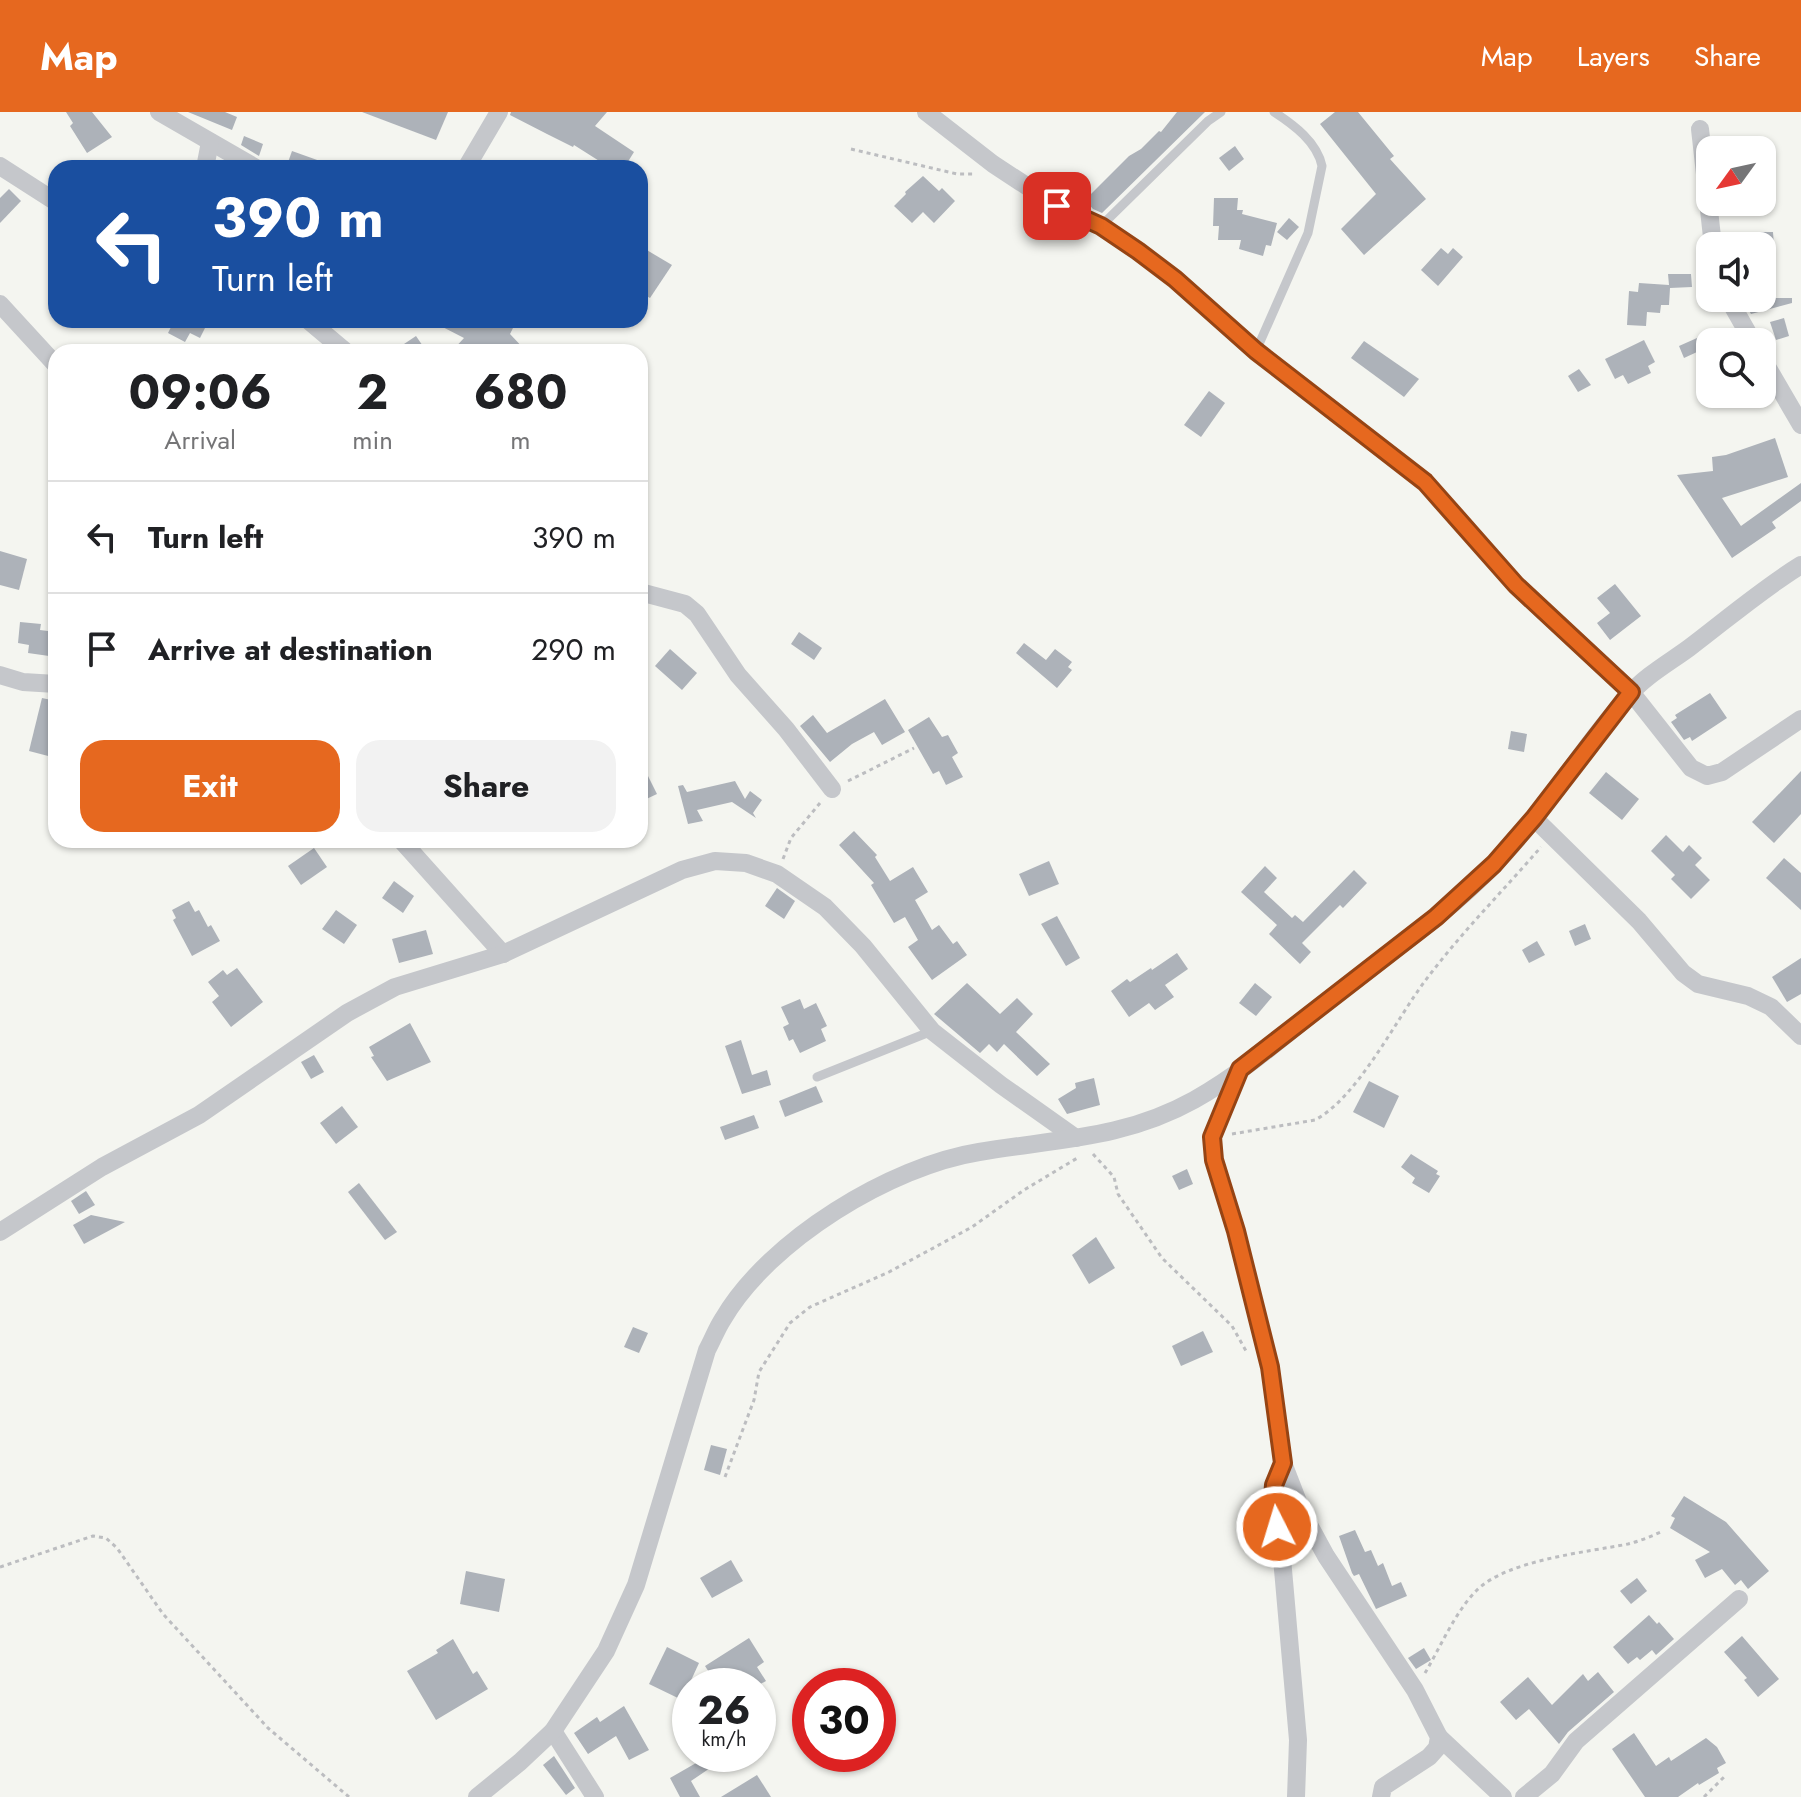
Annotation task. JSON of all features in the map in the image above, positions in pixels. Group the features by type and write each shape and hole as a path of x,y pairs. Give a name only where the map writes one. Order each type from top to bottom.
{"street":[{"path":"159,112 187,120 210,142 242,160"},
{"path":"471,160 499,112"},
{"path":"927,112 993,164 1057,206 1101,226 1175,279 1256,351 1425,482 1516,585 1631,692 1691,768 1707,776 1722,772 1801,719"},
{"path":"1700,129 1711,232"},
{"path":"207,160 210,142"},
{"path":"0,166 48,197"},
{"path":"0,304 48,356"},
{"path":"318,328 336,344"},
{"path":"1776,382 1801,425"},
{"path":"477,1797 553,1731 606,1651 636,1585 707,1350 724,1317 743,1291 778,1256 820,1221 892,1179 935,1162 976,1152 1125,1130 1196,1099 1240,1069 1436,917 1494,864 1534,818 1631,692 1801,565"},
{"path":"648,594 685,604 697,614 738,675 786,729 832,789"},
{"path":"0,675 23,682 48,684"},
{"path":"1534,818 1639,921 1683,973 1698,984 1748,996 1771,1007 1801,1036"},
{"path":"408,848 503,954"},
{"path":"0,1232 102,1167 199,1115 347,1013 395,987 503,954 682,870 715,861 746,863 777,874 825,907 863,946 932,1031 1076,1138"},
{"path":"1240,1069 1212,1137 1214,1160 1236,1231 1270,1367 1283,1463 1302,1512 1326,1556 1415,1690 1439,1737 1503,1797"},
{"path":"1283,1463 1274,1485 1272,1508 1281,1547 1297,1725 1296,1797"},
{"path":"1524,1797 1552,1774 1576,1741 1739,1599"},
{"path":"553,1731 595,1797"},
{"path":"1381,1797 1383,1787 1429,1757 1437,1748 1439,1737"}],"lane":[{"path":"1101,226 1208,121 1221,112"},
{"path":"1256,351 1308,233 1322,166 1320,156 1297,127 1274,112"},
{"path":"817,1077 932,1031"}],"path":[{"path":"851,149 957,174 976,174 993,164"},
{"path":"1212,1137 1315,1120 1325,1115 1348,1093 1426,980 1552,835"},
{"path":"725,1477 754,1400 759,1372 790,1323 810,1307 889,1272 972,1227 1024,1190 1090,1151 1114,1177 1118,1194 1162,1258 1232,1326 1249,1356"},
{"path":"1415,1690 1476,1590 1493,1577 1574,1552 1631,1543 1663,1531"},
{"path":"0,1567 93,1536 106,1538 117,1548 163,1614 268,1728 349,1797"},
{"path":"1704,1797 1724,1777"}],"building":[{"path":"66,112 92,112 112,137 87,153 70,126 73,123"},
{"path":"188,112 225,112 237,117 232,130"},
{"path":"362,112 448,112 436,140"},
{"path":"511,112 607,112 595,126 634,152 629,160 598,160 574,145 510,115"},
{"path":"1177,112 1205,112 1102,213 1093,209 1085,200 1129,156 1161,132"},
{"path":"1335,112 1358,112 1394,156 1390,159 1426,199 1364,255 1341,229 1376,194 1320,124"},
{"path":"244,136 263,144 259,156 241,145"},
{"path":"1235,146 1244,159 1229,171 1219,158"},
{"path":"292,151 317,160 289,160"},
{"path":"923,176 955,201 934,223 923,212 912,223 894,206"},
{"path":"9,189 21,201 0,223 0,198"},
{"path":"1214,198 1238,198 1237,210 1243,210 1242,214 1277,223 1271,246 1266,245 1263,256 1239,249 1241,240 1218,240 1219,226 1213,226"},
{"path":"1289,218 1299,227 1287,240 1277,232"},
{"path":"1441,248 1448,254 1453,248 1463,257 1438,286 1421,270"},
{"path":"648,251 672,265 648,297"},
{"path":"1668,274 1691,274 1692,287 1670,288 1669,305 1661,305 1660,313 1647,312 1646,326 1627,325 1629,291 1638,292 1639,283 1669,285"},
{"path":"1776,298 1792,298 1792,303 1776,307"},
{"path":"1784,318 1789,336 1776,340 1776,328 1772,328 1770,322"},
{"path":"170,328 205,328 200,338 190,333 185,342 168,333"},
{"path":"445,328 513,328 510,334 519,344 458,344 464,338"},
{"path":"416,336 422,344 404,344"},
{"path":"1696,338 1696,352 1684,358 1679,346"},
{"path":"1644,340 1655,362 1648,366 1651,373 1628,384 1623,375 1615,379 1605,359"},
{"path":"1364,341 1419,379 1404,397 1351,358"},
{"path":"1579,369 1591,385 1578,392 1568,376"},
{"path":"1209,391 1225,403 1201,437 1184,425"},
{"path":"1775,438 1788,477 1722,498 1741,526 1801,483 1801,501 1772,522 1776,528 1732,558 1677,475 1713,471 1712,457"},
{"path":"0,551 27,559 19,590 0,585"},
{"path":"1615,584 1641,616 1610,640 1597,623 1610,613 1597,598"},
{"path":"20,622 41,624 40,630 48,631 48,656 28,653 29,645 18,643"},
{"path":"799,632 822,648 814,660 791,644"},
{"path":"1024,643 1046,660 1055,649 1072,662 1068,667 1072,670 1057,688 1016,653"},
{"path":"670,649 697,673 682,690 655,666"},
{"path":"1710,693 1727,718 1692,741 1690,737 1684,740 1671,722 1677,718 1675,715"},
{"path":"42,698 48,699 48,756 29,751"},
{"path":"885,699 905,732 882,745 874,732 852,744 830,762 800,726 813,715 827,733"},
{"path":"929,717 942,737 948,735 958,753 952,757 963,777 946,785 939,771 933,774 908,730"},
{"path":"1511,731 1527,734 1524,752 1508,749"},
{"path":"1801,771 1801,814 1774,843 1752,822"},
{"path":"1606,772 1639,799 1622,820 1589,793"},
{"path":"648,776 657,794 648,798"},
{"path":"735,781 745,799 750,791 762,800 753,813 756,818 732,802 697,810 703,821 688,824 678,786 683,785 687,792"},
{"path":"854,831 877,855 875,857 890,881 913,867 928,892 915,900 932,930 939,925 953,944 957,941 967,955 932,980 908,947 918,940 905,917 894,923 871,885 874,883 839,845"},
{"path":"1666,835 1683,852 1689,845 1702,858 1695,865 1710,880 1691,899 1671,879 1675,875 1651,851"},
{"path":"314,848 327,867 301,885 288,866"},
{"path":"1784,858 1801,873 1801,910 1766,878"},
{"path":"1049,861 1059,884 1029,896 1019,874"},
{"path":"1265,866 1277,878 1264,892 1292,918 1295,915 1303,922 1354,870 1367,883 1302,943 1311,952 1300,964 1269,934 1277,925 1241,892"},
{"path":"394,881 414,896 403,913 382,898"},
{"path":"777,888 795,901 784,919 765,906"},
{"path":"189,901 195,912 199,910 208,927 211,925 220,941 192,956 173,920 176,918 172,910"},
{"path":"336,910 357,925 344,944 322,929"},
{"path":"1057,916 1080,958 1066,966 1041,924"},
{"path":"1585,924 1591,939 1575,946 1569,931"},
{"path":"426,930 433,954 399,963 392,939"},
{"path":"1537,941 1545,955 1529,963 1522,950"},
{"path":"1177,953 1188,969 1165,985 1174,997 1155,1010 1149,1003 1129,1017 1111,991 1127,979 1130,982"},
{"path":"1801,958 1801,994 1787,1002 1772,977"},
{"path":"237,968 263,1002 231,1027 212,1002 219,996 208,982 223,970 227,975"},
{"path":"967,983 1000,1014 1017,998 1033,1014 1016,1032 1050,1064 1037,1076 1004,1044 997,1052 989,1044 980,1053 934,1014"},
{"path":"1255,983 1272,997 1256,1016 1239,1003"},
{"path":"800,999 804,1009 816,1003 827,1026 821,1029 826,1041 800,1053 793,1039 789,1041 783,1027 789,1024 781,1007"},
{"path":"410,1023 431,1062 387,1081 371,1057 374,1056 369,1047"},
{"path":"741,1040 752,1075 767,1070 771,1085 742,1094 725,1046"},
{"path":"314,1055 324,1072 311,1079 301,1062"},
{"path":"1094,1078 1100,1105 1067,1114 1058,1099 1076,1088 1075,1083"},
{"path":"1369,1081 1399,1096 1384,1128 1353,1112"},
{"path":"816,1086 823,1102 785,1117 779,1101"},
{"path":"342,1106 358,1127 336,1144 320,1123"},
{"path":"754,1115 759,1128 725,1140 720,1127"},
{"path":"1411,1154 1438,1171 1436,1174 1440,1176 1429,1193 1412,1183 1415,1178 1401,1167"},
{"path":"1187,1169 1193,1184 1179,1190 1172,1176"},
{"path":"359,1183 397,1232 385,1240 348,1192"},
{"path":"86,1191 95,1205 79,1214 71,1201"},
{"path":"91,1215 125,1222 84,1244 73,1225"},
{"path":"1096,1237 1115,1268 1089,1284 1072,1255"},
{"path":"633,1327 648,1333 639,1353 624,1347"},
{"path":"1203,1331 1213,1352 1181,1366 1172,1346"},
{"path":"711,1445 727,1449 720,1475 704,1470"},
{"path":"1684,1496 1726,1522 1769,1571 1748,1589 1741,1580 1735,1585 1722,1569 1705,1578 1695,1560 1710,1552 1670,1528 1675,1518 1671,1516"},
{"path":"1355,1530 1365,1552 1371,1550 1378,1566 1383,1563 1392,1586 1401,1582 1407,1596 1376,1609 1359,1574 1354,1576 1352,1573 1339,1536"},
{"path":"731,1560 743,1581 712,1598 700,1578"},
{"path":"466,1571 505,1579 499,1612 460,1604"},
{"path":"1637,1578 1647,1591 1631,1604 1620,1591"},
{"path":"1649,1615 1674,1639 1656,1655 1652,1650 1640,1660 1637,1657 1628,1664 1613,1647"},
{"path":"1742,1636 1779,1679 1758,1697 1744,1680 1747,1678 1724,1652"},
{"path":"749,1638 764,1662 758,1668 705,1666"},
{"path":"453,1639 473,1674 477,1671 488,1689 436,1720 407,1671 438,1653 436,1650"},
{"path":"667,1647 699,1663 697,1668 672,1668 672,1695 649,1684"},
{"path":"1424,1648 1431,1660 1416,1669 1408,1658"},
{"path":"1598,1672 1614,1692 1568,1732 1559,1744 1529,1709 1516,1720 1500,1702 1528,1677 1552,1705 1583,1674 1588,1681"},
{"path":"624,1706 649,1750 629,1760 616,1736 588,1754 574,1733 597,1717 600,1722"},
{"path":"1634,1733 1656,1766 1669,1757 1671,1761 1706,1738 1717,1747 1726,1763 1717,1768 1719,1773 1678,1797 1645,1797 1612,1749"},
{"path":"554,1756 575,1788 566,1795 543,1765"},
{"path":"680,1772 704,1772 691,1781 700,1797 680,1797 670,1778"},
{"path":"757,1775 771,1797 721,1797"}],"route":[{"path":"1057,206 1101,226 1138,251 1175,279 1256,351 1425,482 1516,585 1631,692 1534,818 1494,864 1436,917 1240,1069 1212,1137 1214,1160 1236,1231 1270,1367 1283,1463 1274,1485 1272,1508 1277,1527"}]}
